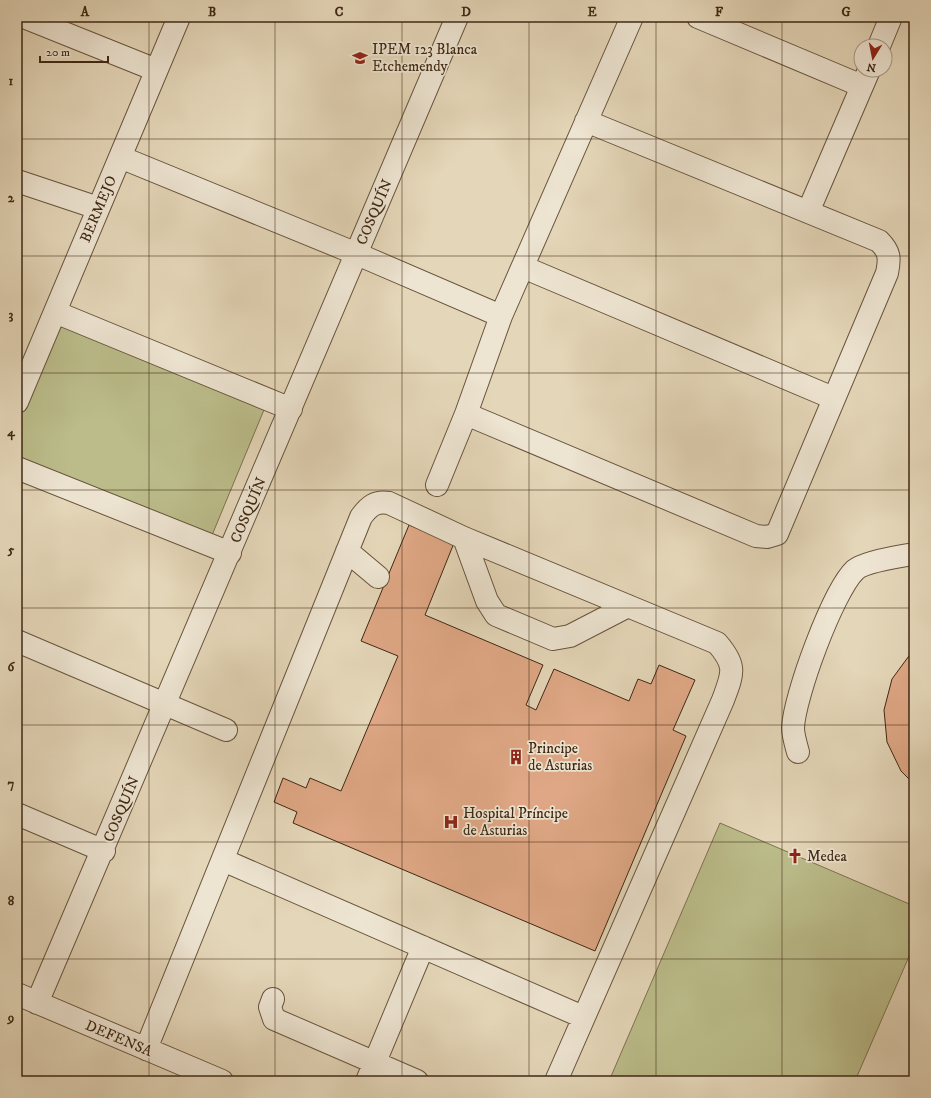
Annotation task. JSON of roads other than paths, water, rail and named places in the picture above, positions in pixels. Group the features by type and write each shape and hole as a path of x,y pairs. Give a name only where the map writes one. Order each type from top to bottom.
{"street":[{"path":"24,17 156,70"},
{"name":"BERMEJO","path":"17,402 179,17"},
{"name":"COSQUÍN","path":"37,1003 104,851 457,17"},
{"path":"437,485 466,414 501,316 632,17"},
{"path":"698,17 853,74"},
{"path":"882,38 891,17"},
{"path":"808,212 865,78"},
{"path":"466,414 756,536 767,537 777,534 782,526 833,398 887,273 890,259 888,250 879,241 586,121"},
{"path":"120,157 356,254 501,316"},
{"path":"17,180 98,208"},
{"path":"523,267 833,398"},
{"path":"55,312 291,409"},
{"path":"17,468 230,553"},
{"path":"146,1049 361,517 367,508 377,502 389,503 464,538 717,643 728,656 732,668 730,680 723,700 556,1081"},
{"path":"464,538 487,601 496,615 553,639 570,636 628,606"},
{"path":"347,551 378,577"},
{"path":"798,752 793,729 800,693 835,599 856,569 892,557 914,554"},
{"path":"17,641 226,730"},
{"path":"17,814 104,851"},
{"path":"223,860 583,1017"},
{"path":"370,1072 423,947"},
{"name":"DEFENSA","path":"17,994 222,1081"},
{"path":"273,999 270,1007 274,1019 370,1072 417,1081"}],"place":[{"name":"IPEM 123 Blanca Etchemendy","path":"360,58"},
{"name":"Principe de Asturias","path":"516,757"},
{"name":"Hospital Príncipe de Asturias","path":"451,822"},
{"name":"Medea","path":"795,856"}]}
